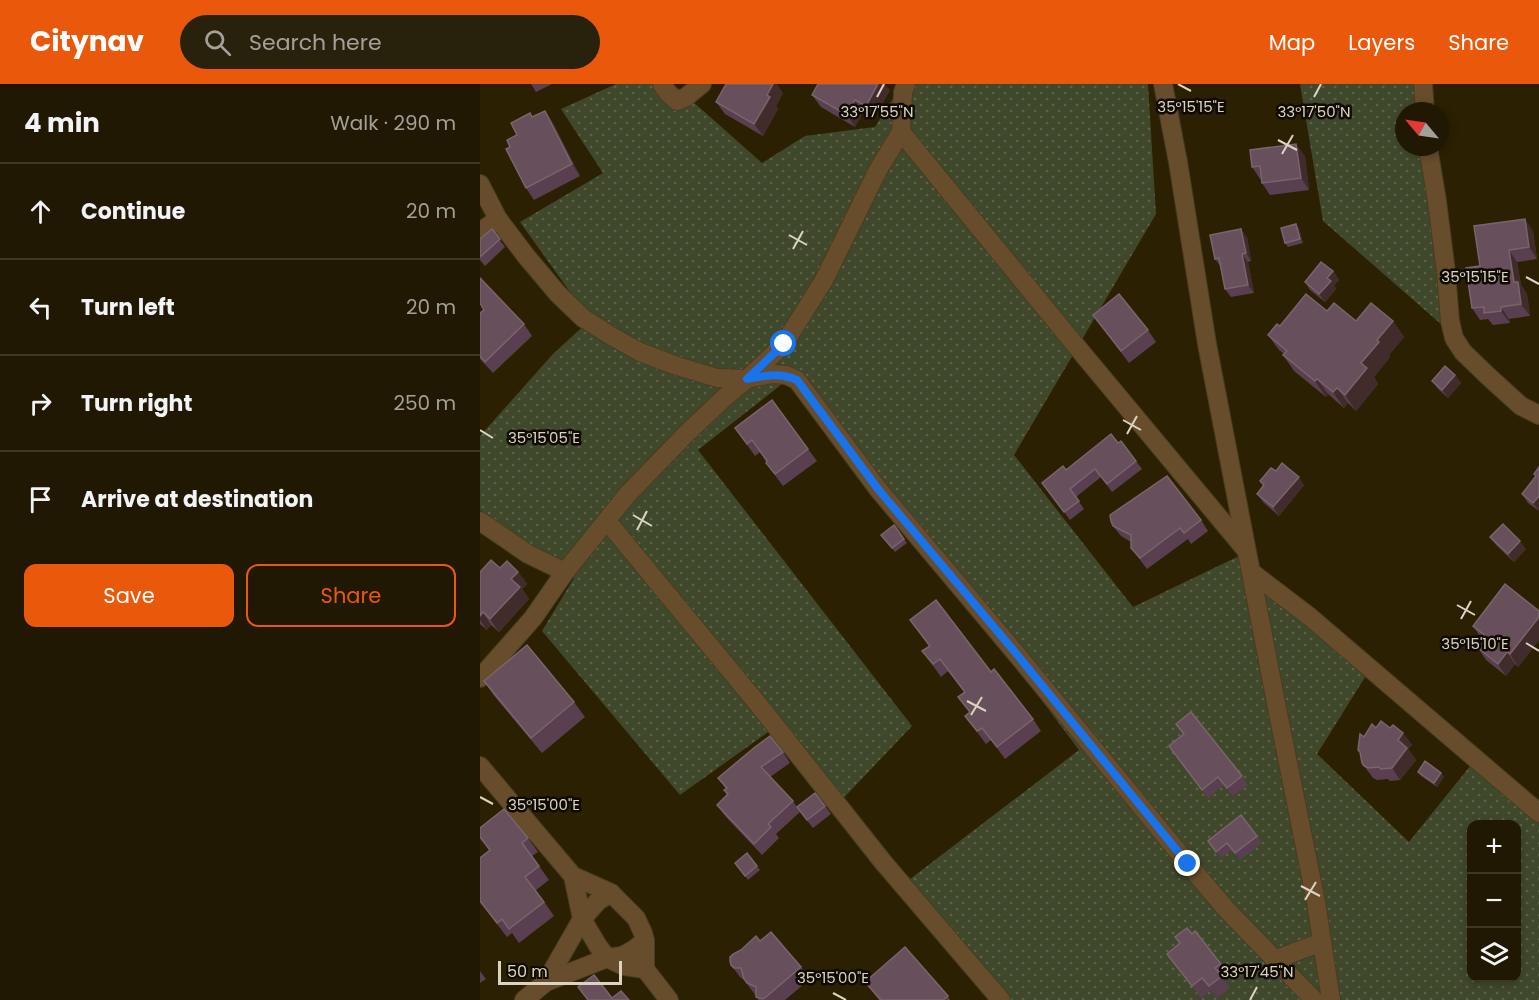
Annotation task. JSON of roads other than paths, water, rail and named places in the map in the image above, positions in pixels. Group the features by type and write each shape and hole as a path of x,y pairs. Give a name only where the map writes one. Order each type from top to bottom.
{"street":[{"path":"662,84 677,101 702,84"},
{"path":"480,678 533,618 565,572 627,495 686,434 784,344 824,280 878,170 902,132 903,92 906,84"},
{"path":"1163,84 1207,344 1301,823 1331,1000"},
{"path":"1423,84 1424,102"},
{"path":"902,132 1247,552"},
{"path":"1430,156 1454,338 1463,352 1521,406 1539,415"},
{"path":"480,184 498,219 526,256 558,294 593,324 640,352 717,378 747,379 772,374 786,375 797,380 878,489 1195,873 1226,909 1314,1000"},
{"path":"480,232 498,219"},
{"path":"480,521 528,554 565,572"},
{"path":"607,521 762,709 883,862 1001,1000"},
{"path":"1251,572 1310,617 1539,813"},
{"path":"480,766 573,876 611,893 636,918 644,933 645,969 669,1000"},
{"path":"573,876 582,919 607,958 624,966 645,969"},
{"path":"546,982 582,919 598,901 611,893"},
{"path":"524,1000 546,982 607,958 627,953 645,941"},
{"path":"1274,960 1322,942"}]}
